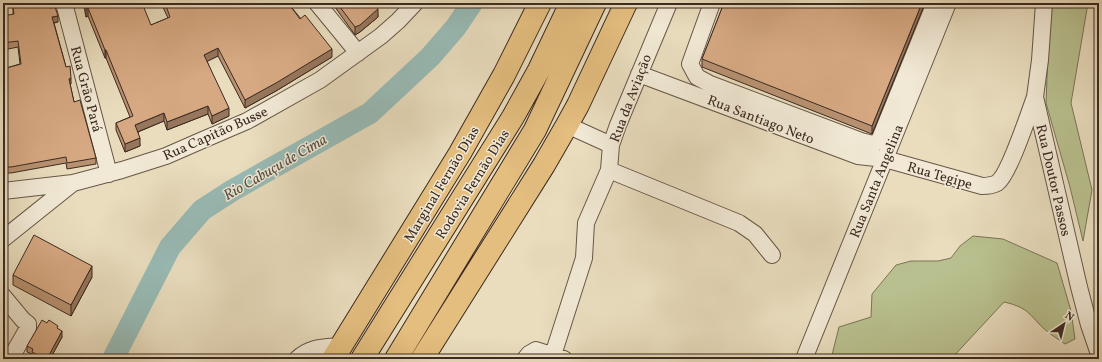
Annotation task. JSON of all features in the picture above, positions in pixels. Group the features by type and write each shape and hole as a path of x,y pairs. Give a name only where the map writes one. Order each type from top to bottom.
{"highway":[{"name":"Marginal Fernão Dias","path":"337,352 464,147 497,88 540,3"},
{"name":"Rodovia Fernão Dias","path":"362,359 514,117 539,70 571,3"},
{"name":"Rodovia Fernão Dias","path":"396,359 535,130 595,3"},
{"path":"422,359 544,165 567,125 626,3"}],"street":[{"name":"Rua Grão Pará","path":"64,3 109,174"},
{"path":"317,3 358,53"},
{"name":"Rua Capitão Busse","path":"3,239 73,183 109,174 166,156 247,121 320,80 358,53 398,21 415,3"},
{"name":"Rua da Aviação","path":"555,355 584,258 586,224 609,170 611,145 669,3"},
{"path":"712,3 690,64 697,77 710,84 861,142 873,144 879,141 935,3"},
{"name":"Rua Santa Angelina","path":"804,359 948,3"},
{"name":"Rua Doutor Passos","path":"1044,3 1040,60 1035,97 1079,287 1089,325 1099,354"},
{"name":"Rua Santiago Neto","path":"639,74 858,156 885,159"},
{"name":"Rua Tegipe","path":"885,159 970,184 982,186 991,185 998,182 1007,171 1035,97"},
{"path":"567,125 611,145"},
{"path":"609,170 739,223 756,234 772,254"},
{"path":"3,191 73,183"},
{"path":"3,296 28,324 28,328 10,355"},
{"path":"296,359 304,352 312,349 337,352"},
{"path":"525,359 529,354 536,350 555,355"}],"green space":[{"path":"1050,3 1088,3 1071,103 1092,190 1083,241 1070,187 1046,103"},
{"path":"973,236 1003,239 1057,263 1071,311 1075,339 1065,344 1043,328 1026,310 1004,302 951,359 831,359 839,327 871,317 872,294 896,265 911,261 938,261 951,258 960,246"}],"building":[{"path":"35,3 49,3 50,8 55,7 58,16 52,17 66,67 70,66 71,78 69,79 74,102 80,100 96,158 67,163 66,157 11,167 3,167 3,69 21,64 18,41 3,43 3,16 14,14 13,7"},
{"path":"85,3 125,3 126,5 132,3 142,3 151,25 170,17 165,3 288,3 300,19 305,15 332,49 245,100 218,48 204,55 229,108 212,116 208,106 167,122 164,113 135,125 140,138 125,144 116,123 133,116 88,8 86,9"},
{"path":"337,3 373,3 378,9 360,25 355,27"},
{"path":"724,3 922,3 872,126 702,59"},
{"path":"34,235 92,266 71,305 13,275"},
{"path":"42,320 47,323 49,320 58,326 57,328 62,331 48,357 43,354 42,357 32,352 33,349 27,346"},
{"path":"264,354 271,359 261,359"}],"waterway":[{"name":"Rio Cabuçu de Cima","path":"113,359 170,247 202,210 233,190 370,113 430,57 456,27 472,3"}]}
